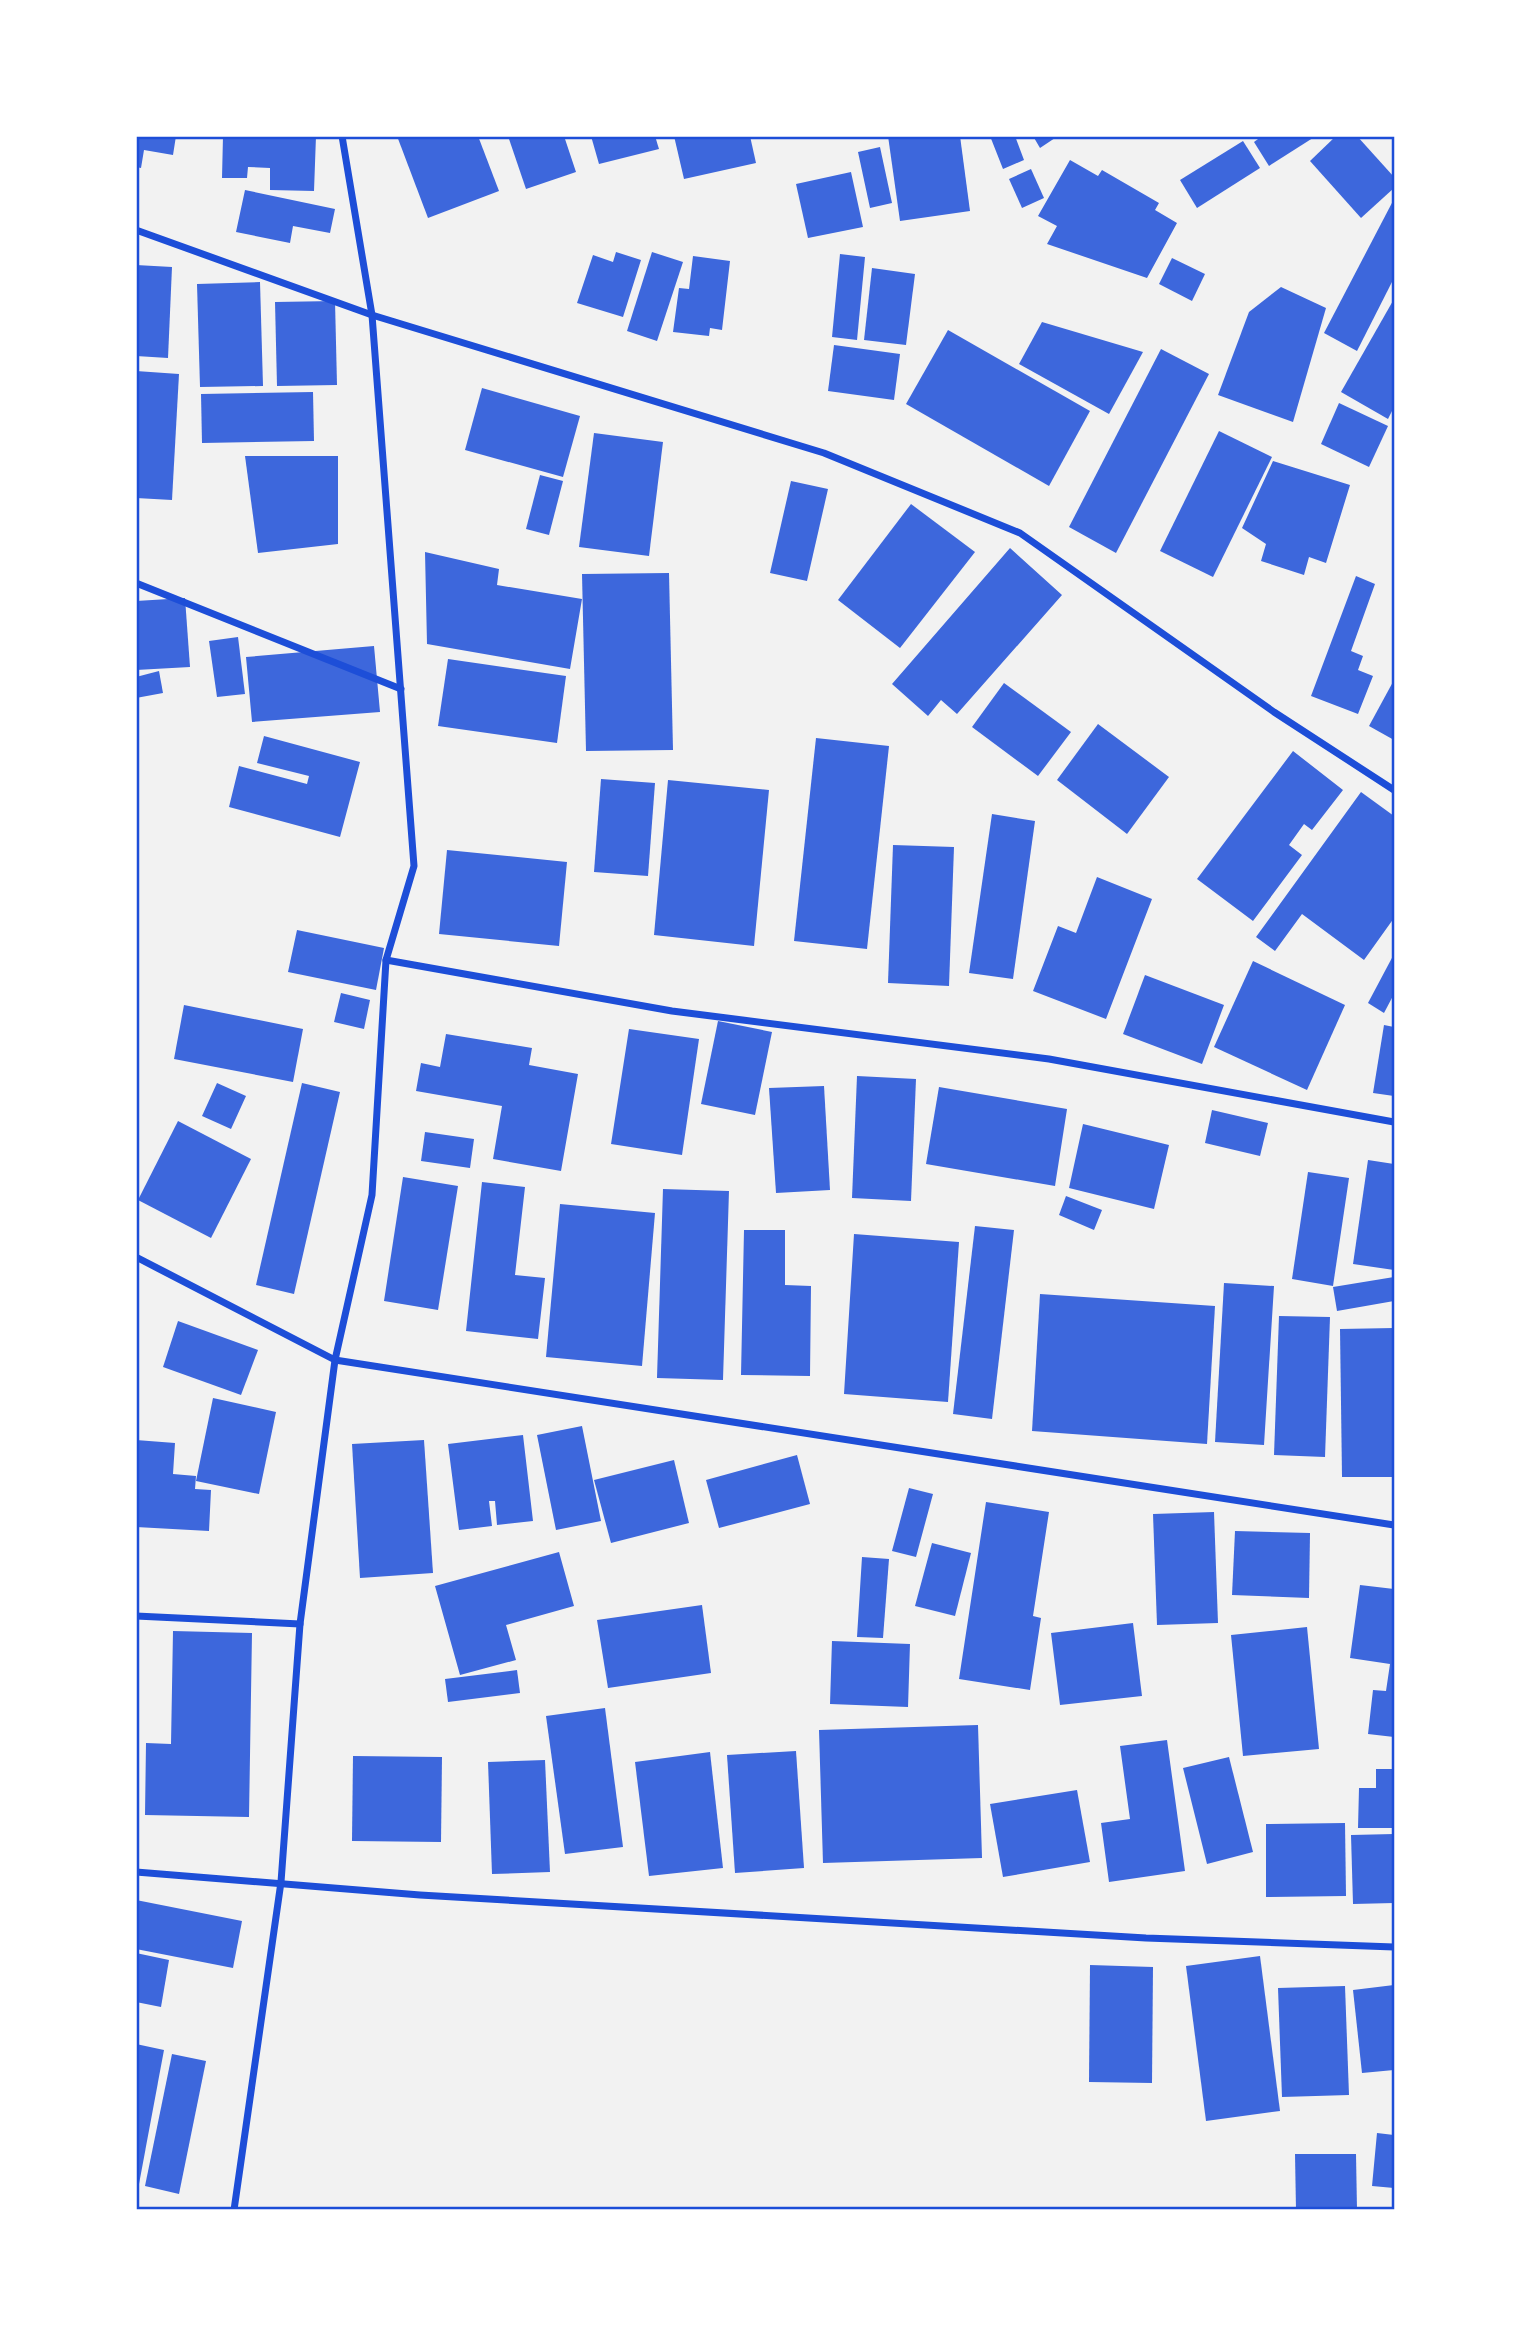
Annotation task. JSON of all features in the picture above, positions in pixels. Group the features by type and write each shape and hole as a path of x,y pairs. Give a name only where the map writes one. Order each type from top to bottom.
{"street":[{"path":"234,2210 281,1882 300,1624 335,1360 372,1195 386,960 414,866 372,315 342,136"},
{"path":"136,230 372,315 824,453 1020,533 1274,712 1395,790"},
{"path":"136,583 401,689"},
{"path":"386,960 672,1011 1049,1059 1395,1122"},
{"path":"136,1257 335,1360 1395,1525"},
{"path":"136,1616 300,1624"},
{"path":"136,1872 420,1895 1104,1935 1395,1947"}],"building":[{"path":"136,136 176,136 173,155 144,150 141,168 136,167"},
{"path":"223,136 316,136 314,191 270,190 270,168 248,167 247,178 222,178"},
{"path":"397,136 478,136 499,191 428,218"},
{"path":"508,136 564,136 576,172 526,189"},
{"path":"591,136 655,136 659,149 599,164"},
{"path":"674,136 750,136 756,163 684,179"},
{"path":"888,136 960,136 970,211 900,221"},
{"path":"990,136 1015,136 1024,160 1003,169"},
{"path":"1033,136 1058,136 1040,148"},
{"path":"1262,136 1316,136 1269,166 1254,142"},
{"path":"1336,136 1357,136 1394,177 1394,188 1361,218 1310,161"},
{"path":"1243,141 1260,168 1197,208 1180,180"},
{"path":"880,147 892,203 870,208 858,152"},
{"path":"1070,160 1098,176 1102,170 1159,203 1155,210 1177,223 1147,278 1047,244 1057,226 1038,216"},
{"path":"1031,169 1044,198 1022,208 1009,179"},
{"path":"851,172 863,227 808,238 796,184"},
{"path":"245,190 335,209 330,233 293,226 290,243 236,232"},
{"path":"1394,199 1394,278 1357,351 1324,333"},
{"path":"616,252 641,260 623,317 577,303 593,255 613,262"},
{"path":"652,252 683,262 657,341 627,331"},
{"path":"840,254 865,257 857,340 832,337"},
{"path":"693,256 730,261 722,330 710,328 709,336 673,332 679,288 689,289"},
{"path":"1172,258 1205,274 1192,301 1159,284"},
{"path":"136,265 172,267 168,358 136,356"},
{"path":"872,268 915,274 906,345 864,340"},
{"path":"260,282 263,386 200,387 197,284"},
{"path":"1281,287 1326,308 1293,422 1218,395 1249,312"},
{"path":"1394,299 1394,407 1388,419 1341,392"},
{"path":"335,301 337,385 277,386 275,302"},
{"path":"1042,322 1143,352 1109,414 1019,364"},
{"path":"948,330 1090,411 1049,486 906,404"},
{"path":"834,345 900,354 894,400 828,391"},
{"path":"1161,349 1209,374 1116,553 1069,527"},
{"path":"136,371 179,374 172,500 136,498"},
{"path":"482,388 580,416 563,477 465,450"},
{"path":"313,392 314,441 202,443 201,394"},
{"path":"1339,403 1388,426 1369,467 1321,444"},
{"path":"1219,431 1272,457 1213,577 1160,551"},
{"path":"594,433 663,442 649,556 579,547"},
{"path":"245,456 338,456 338,544 258,553"},
{"path":"1273,461 1350,485 1326,563 1309,557 1304,575 1261,561 1266,544 1242,528"},
{"path":"540,475 563,481 549,535 526,529"},
{"path":"791,481 828,489 807,581 770,573"},
{"path":"911,504 975,552 900,648 838,600"},
{"path":"1010,548 1062,595 957,714 941,700 928,716 892,684"},
{"path":"425,552 499,569 497,585 582,599 570,669 427,644"},
{"path":"669,573 673,750 586,751 582,574"},
{"path":"1356,576 1375,584 1351,651 1363,656 1358,670 1373,676 1358,714 1311,696"},
{"path":"185,598 190,667 136,670 136,601"},
{"path":"238,637 245,694 217,697 209,641"},
{"path":"374,646 380,712 252,722 246,657"},
{"path":"448,659 566,676 557,743 438,726"},
{"path":"159,671 163,693 136,698 136,677"},
{"path":"1394,680 1394,740 1369,726"},
{"path":"1004,683 1071,732 1038,776 972,727"},
{"path":"1098,724 1169,777 1127,834 1057,780"},
{"path":"264,736 360,762 340,837 229,807 239,766 307,784 309,776 257,763"},
{"path":"816,738 889,746 867,949 794,941"},
{"path":"1293,751 1343,790 1312,830 1304,824 1289,845 1302,855 1253,921 1197,879"},
{"path":"601,779 655,783 648,876 594,872"},
{"path":"668,780 769,790 754,946 654,935"},
{"path":"1361,792 1394,816 1394,918 1364,960 1302,914 1275,951 1256,937"},
{"path":"992,814 1035,821 1013,979 969,973"},
{"path":"893,845 954,847 949,986 888,983"},
{"path":"447,850 567,862 559,946 439,934"},
{"path":"1097,877 1152,899 1106,1019 1033,991 1058,926 1076,933"},
{"path":"297,930 384,948 376,990 288,972"},
{"path":"1394,954 1394,994 1384,1013 1368,1003"},
{"path":"1253,961 1345,1005 1307,1090 1214,1047"},
{"path":"1145,975 1224,1005 1202,1064 1123,1034"},
{"path":"341,993 370,1000 364,1029 334,1022"},
{"path":"184,1005 303,1029 293,1082 174,1059"},
{"path":"718,1021 772,1032 755,1115 701,1104"},
{"path":"1384,1025 1394,1027 1394,1096 1373,1093"},
{"path":"629,1029 699,1039 682,1155 611,1144"},
{"path":"446,1034 532,1048 529,1065 578,1074 561,1171 493,1159 502,1106 416,1091 421,1063 440,1067"},
{"path":"857,1076 916,1079 911,1201 852,1198"},
{"path":"217,1083 246,1096 231,1129 202,1116"},
{"path":"302,1083 340,1092 294,1294 256,1285"},
{"path":"824,1086 830,1190 776,1193 769,1088"},
{"path":"939,1087 1067,1109 1055,1186 926,1164"},
{"path":"1212,1110 1268,1123 1260,1156 1205,1143"},
{"path":"178,1121 251,1159 211,1238 138,1200"},
{"path":"1083,1124 1169,1145 1154,1209 1069,1188"},
{"path":"425,1132 474,1139 470,1168 421,1161"},
{"path":"1368,1160 1394,1164 1394,1270 1353,1264"},
{"path":"1308,1172 1349,1178 1333,1286 1292,1279"},
{"path":"403,1177 458,1186 438,1310 384,1301"},
{"path":"482,1182 525,1187 515,1275 545,1278 538,1339 466,1331"},
{"path":"663,1189 729,1191 723,1380 657,1378"},
{"path":"1066,1196 1102,1210 1094,1230 1059,1215"},
{"path":"560,1204 655,1213 642,1366 546,1357"},
{"path":"975,1226 1014,1230 992,1419 953,1414"},
{"path":"744,1230 785,1230 785,1285 811,1286 810,1376 741,1375"},
{"path":"854,1234 959,1242 948,1402 844,1394"},
{"path":"1394,1277 1394,1301 1337,1311 1333,1287"},
{"path":"1224,1283 1274,1286 1264,1445 1215,1442"},
{"path":"1040,1294 1215,1306 1207,1444 1032,1431"},
{"path":"1279,1316 1330,1317 1325,1457 1274,1455"},
{"path":"178,1321 258,1350 241,1395 163,1367"},
{"path":"1394,1328 1394,1477 1342,1477 1340,1329"},
{"path":"213,1398 276,1412 259,1494 196,1481"},
{"path":"582,1426 601,1521 556,1530 537,1435"},
{"path":"523,1435 533,1521 497,1525 495,1501 489,1501 492,1526 459,1530 448,1444"},
{"path":"136,1440 175,1443 173,1474 196,1476 195,1489 211,1490 209,1531 136,1527"},
{"path":"424,1440 433,1573 360,1578 352,1444"},
{"path":"797,1455 810,1504 719,1528 706,1480"},
{"path":"674,1460 689,1523 611,1543 594,1480"},
{"path":"909,1488 933,1494 916,1557 892,1551"},
{"path":"986,1502 1049,1512 1033,1616 1041,1618 1030,1690 959,1679"},
{"path":"1214,1512 1218,1623 1157,1625 1153,1514"},
{"path":"1235,1531 1310,1533 1309,1598 1232,1595"},
{"path":"932,1543 971,1553 955,1616 915,1606"},
{"path":"559,1552 574,1606 506,1625 516,1660 460,1675 435,1586"},
{"path":"862,1557 889,1559 883,1638 857,1637"},
{"path":"1360,1585 1394,1589 1394,1737 1368,1734 1373,1690 1386,1691 1390,1664 1350,1658"},
{"path":"702,1605 711,1673 608,1688 597,1620"},
{"path":"1133,1623 1142,1696 1060,1705 1051,1633"},
{"path":"1307,1627 1319,1749 1243,1756 1231,1635"},
{"path":"173,1631 252,1633 249,1817 145,1815 146,1743 171,1744"},
{"path":"832,1641 910,1644 908,1707 830,1704"},
{"path":"517,1670 520,1693 448,1702 445,1679"},
{"path":"605,1708 623,1847 565,1854 546,1716"},
{"path":"978,1725 982,1858 823,1863 819,1730"},
{"path":"1167,1740 1185,1871 1109,1882 1101,1823 1130,1819 1120,1746"},
{"path":"796,1751 804,1868 735,1873 727,1755"},
{"path":"710,1752 723,1868 649,1876 635,1762"},
{"path":"353,1756 442,1757 441,1842 352,1841"},
{"path":"1229,1757 1253,1852 1207,1864 1183,1768"},
{"path":"545,1760 550,1872 492,1874 488,1762"},
{"path":"1376,1769 1394,1769 1394,1828 1358,1828 1359,1788 1376,1788"},
{"path":"1077,1790 1090,1862 1003,1877 990,1804"},
{"path":"1345,1823 1346,1896 1266,1897 1266,1824"},
{"path":"1394,1834 1394,1903 1353,1904 1351,1835"},
{"path":"136,1900 242,1921 233,1968 136,1949"},
{"path":"136,1953 169,1960 161,2007 136,2002"},
{"path":"1260,1956 1280,2111 1206,2121 1186,1966"},
{"path":"1090,1965 1153,1967 1152,2083 1089,2082"},
{"path":"1394,1985 1394,2070 1362,2073 1353,1990"},
{"path":"1345,1986 1349,2095 1282,2097 1278,1988"},
{"path":"136,2044 164,2050 139,2184 136,2184"},
{"path":"172,2054 206,2061 179,2194 145,2186"},
{"path":"1377,2133 1394,2135 1394,2188 1372,2186"},
{"path":"1295,2154 1356,2154 1357,2210 1296,2210"}]}
